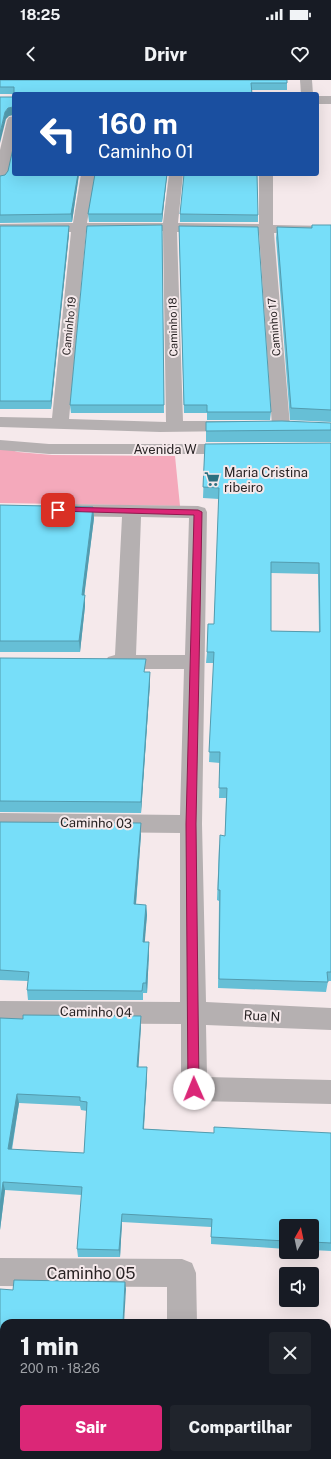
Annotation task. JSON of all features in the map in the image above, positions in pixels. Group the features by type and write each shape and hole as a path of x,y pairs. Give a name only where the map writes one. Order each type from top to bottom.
{"street":[{"path":"306,80 307,92"},
{"path":"319,100 331,100"},
{"path":"0,178 12,128"},
{"path":"79,228 88,176"},
{"path":"170,227 176,176"},
{"name":"Caminho 17","path":"266,176 266,228 274,426"},
{"path":"0,228 170,227 331,230"},
{"name":"Caminho 18","path":"170,227 175,427"},
{"name":"Caminho 19","path":"60,425 79,228"},
{"name":"Avenida W","path":"0,422 60,425 175,427 274,426"},
{"name":"Avenida W","path":"0,445 49,449 251,449"},
{"path":"46,509 198,512 191,824 194,1089 331,1092"},
{"path":"125,662 132,511"},
{"path":"94,662 195,662"},
{"name":"Caminho 03","path":"0,822 191,824"},
{"name":"Caminho 04","path":"0,1012 193,1013"},
{"name":"Rua N","path":"193,1013 331,1019"},
{"name":"Caminho 05","path":"0,1272 182,1273 182,1319"}],"shaded area":[{"path":"0,447 18,452 52,455 175,456 180,506 0,503"}],"building":[{"path":"0,80 287,80 287,83 251,83 252,92 14,92 14,87 0,87"},
{"path":"0,97 12,97 12,107 8,108 5,112 0,133"},
{"path":"12,153 12,176 78,176 71,214 0,215 0,176 5,175 8,171"},
{"path":"95,176 167,176 162,214 88,214"},
{"path":"184,176 257,176 258,215 180,214"},
{"path":"162,225 164,405 70,405 87,226"},
{"path":"312,225 331,225 331,410 291,408 277,227 312,228"},
{"path":"0,226 69,226 51,401 0,401"},
{"path":"179,226 258,227 271,412 207,412 207,405 184,405"},
{"path":"282,421 331,423 331,430 206,431 206,422"},
{"path":"331,443 331,972 327,972 328,982 219,979 220,890 218,890 220,835 225,836 227,788 219,788 220,752 209,752 214,652 207,652 208,624 214,624 219,488 203,487 205,444","holes":["271,562 319,563 320,632 271,631"]},
{"path":"0,505 93,507 82,595 85,595 79,641 0,641"},
{"path":"0,658 146,659 144,672 150,672 141,802 0,801"},
{"path":"0,822 141,823 134,904 146,905 143,942 149,942 146,983 143,983 142,991 27,990 29,972 0,970"},
{"path":"23,1015 141,1016 137,1067 147,1067 143,1129 214,1133 214,1127 331,1133 331,1243 319,1242 319,1219 279,1219 279,1241 211,1237 212,1219 122,1214 119,1250 77,1249 82,1187 3,1182 0,1206 0,1018 23,1019","holes":["17,1094 80,1097 80,1101 87,1102 84,1153 8,1149"]},
{"path":"14,1280 125,1282 123,1319 0,1319 0,1289 13,1290"}],"place":[{"name":"Maria Cristina ribeiro","path":"212,479"}],"route":[{"path":"58,510 198,512 191,824 194,1089"}]}
